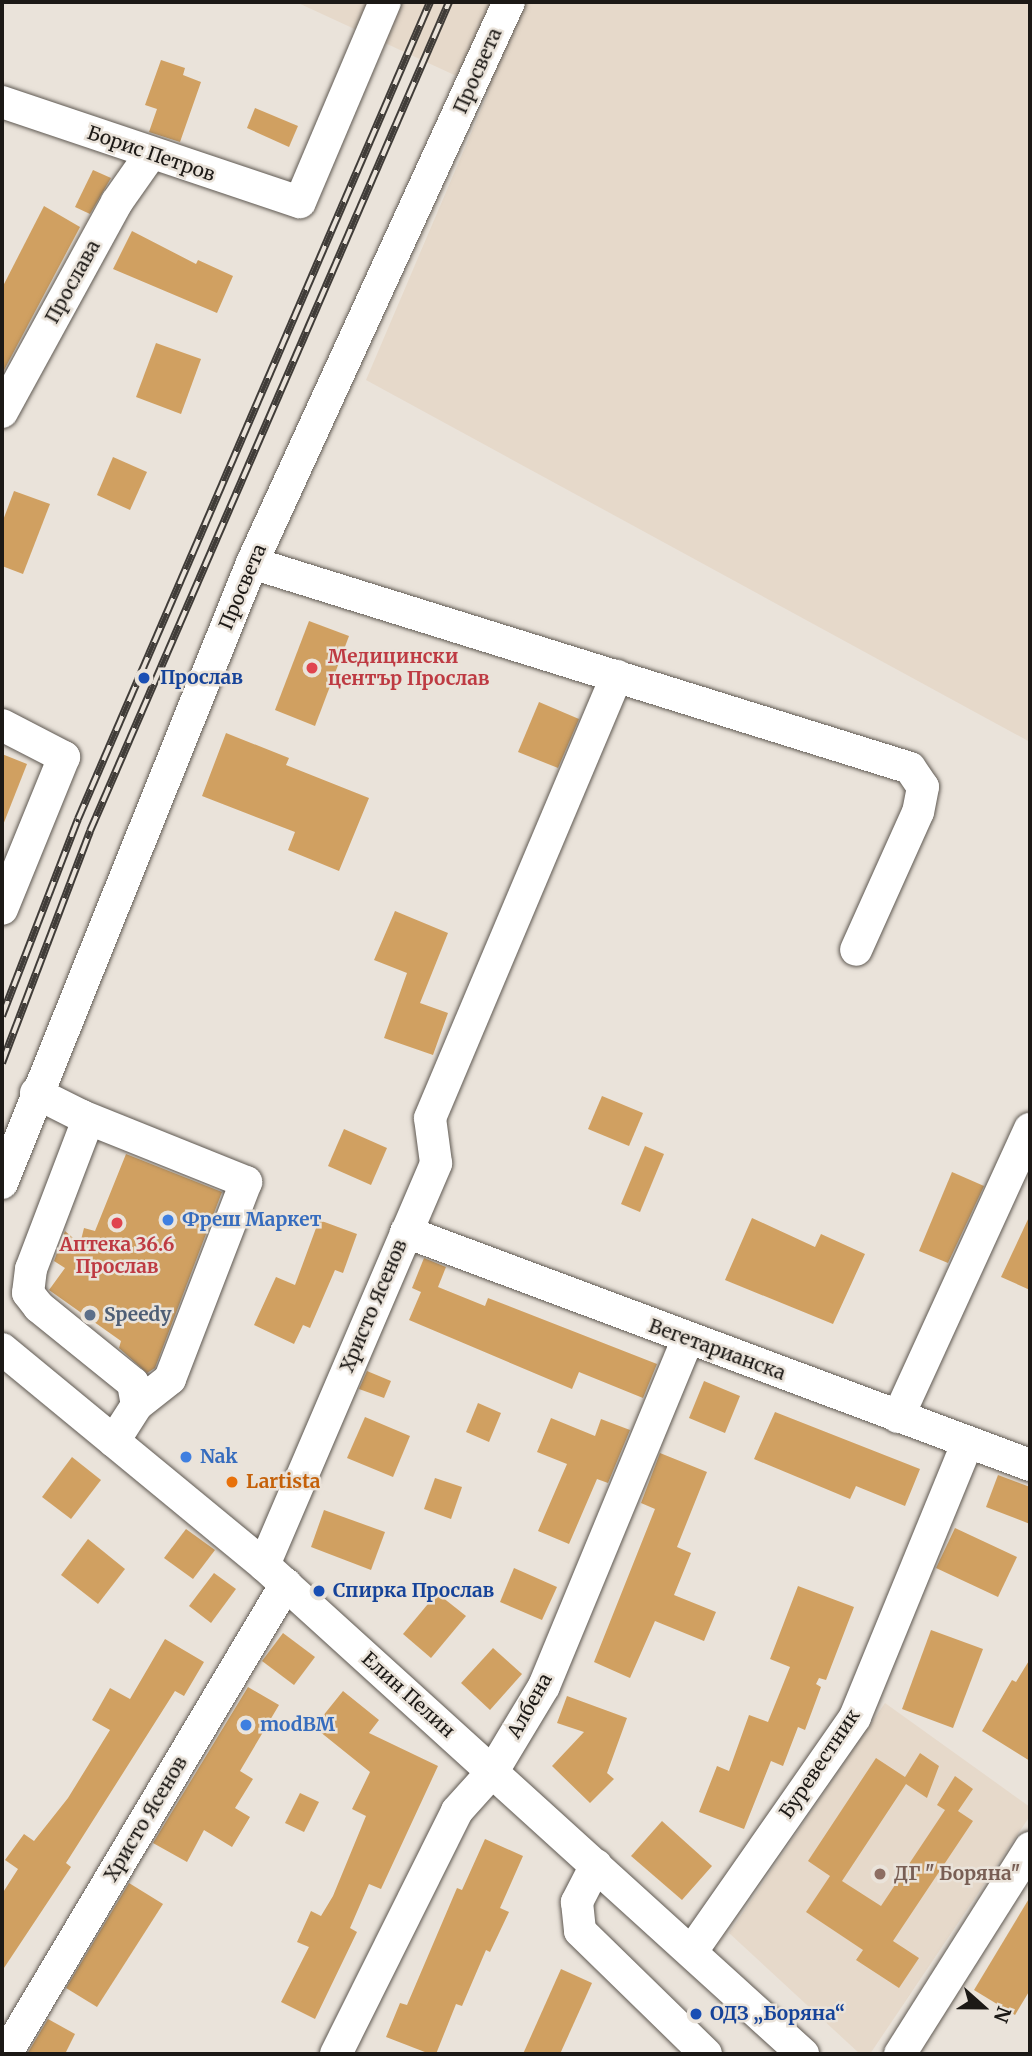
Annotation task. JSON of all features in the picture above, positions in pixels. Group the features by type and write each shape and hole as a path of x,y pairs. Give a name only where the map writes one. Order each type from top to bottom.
{"street":[{"name":"Борис Петров","path":"2,102 150,155 300,202 385,2"},
{"name":"Просвета","path":"2,1183 36,1093 252,563 509,2"},
{"name":"Прослава","path":"2,412 117,202 150,155"},
{"path":"252,563 910,768 923,787 918,812 856,950"},
{"name":"Христо Ясенов","path":"6,2054 275,1575 406,1232 436,1164 430,1118 617,676"},
{"path":"2,725 64,757 2,909"},
{"path":"36,1093 82,1116 246,1182 170,1379 137,1405 114,1441"},
{"path":"82,1116 86,1125 84,1138 31,1269 28,1293 39,1307 133,1383 137,1405"},
{"path":"898,1417 1030,1129"},
{"name":"Вегетарианска","path":"406,1232 687,1340 1030,1465"},
{"name":"Албена","path":"336,2054 457,1811 493,1771 544,1686 687,1340"},
{"name":"Елин Пелин","path":"2,1349 275,1575 803,2054"},
{"name":"Буревестник","path":"692,1951 855,1717 967,1444"},
{"path":"900,2054 1030,1848"},
{"path":"597,1866 577,1902 580,1931 706,2054"}],"shaded area":[{"path":"296,2 1030,2 1030,742 366,380 489,91"},
{"name":"ДГ \" Боряна\"","path":"885,1703 1030,1807 1030,1816 870,2054 860,2054 729,1933"}],"building":[{"path":"161,60 185,68 183,75 201,82 180,142 149,132 157,109 145,105"},
{"path":"255,108 298,126 289,147 247,128"},
{"path":"93,170 111,178 90,214 75,207"},
{"path":"44,206 80,227 2,374 2,288"},
{"path":"132,231 196,264 198,260 233,276 217,313 113,269"},
{"path":"156,343 201,359 181,414 136,397"},
{"path":"113,457 147,472 130,510 97,495"},
{"path":"14,491 50,504 23,574 2,566 2,523"},
{"path":"309,621 349,636 315,726 275,710"},
{"path":"539,702 579,719 558,768 518,752"},
{"path":"226,733 289,758 286,765 369,798 339,871 288,850 295,832 202,796"},
{"path":"2,754 27,764 3,825 2,825"},
{"path":"395,911 448,933 420,1003 448,1013 433,1055 384,1038 407,973 374,960"},
{"path":"602,1096 643,1113 629,1146 588,1129"},
{"path":"344,1129 387,1148 371,1185 328,1166"},
{"path":"645,1146 664,1154 640,1212 621,1204"},
{"path":"126,1154 222,1192 155,1368 147,1373 119,1348 121,1341 49,1290 65,1268 54,1261 65,1231 80,1244 84,1228 95,1231"},
{"path":"952,1172 984,1186 948,1263 919,1251"},
{"path":"1030,1215 1030,1290 1001,1277"},
{"path":"752,1218 815,1247 821,1234 865,1254 833,1324 725,1280"},
{"path":"319,1220 357,1234 343,1273 335,1270 310,1328 303,1325 294,1344 254,1325 276,1277 295,1285"},
{"path":"424,1258 446,1267 438,1287 485,1306 488,1298 657,1364 643,1398 579,1372 572,1389 409,1320 421,1292 412,1288"},
{"path":"367,1371 391,1381 384,1398 359,1389"},
{"path":"704,1381 740,1396 725,1433 689,1418"},
{"path":"478,1403 501,1413 489,1442 466,1432"},
{"path":"775,1412 920,1469 905,1506 856,1486 850,1499 754,1459"},
{"path":"365,1417 410,1436 393,1477 347,1458"},
{"path":"551,1418 595,1436 601,1419 630,1430 608,1483 597,1479 569,1544 538,1531 567,1464 537,1452"},
{"path":"660,1453 707,1472 677,1547 691,1553 674,1595 716,1612 704,1641 655,1621 630,1678 594,1662 655,1509 641,1503"},
{"path":"72,1457 101,1480 71,1519 42,1497"},
{"path":"998,1475 1030,1487 1030,1524 986,1507"},
{"path":"435,1478 462,1487 451,1519 424,1509"},
{"path":"324,1510 385,1532 371,1570 311,1547"},
{"path":"955,1528 1017,1557 998,1597 936,1568"},
{"path":"186,1529 215,1550 193,1579 164,1558"},
{"path":"88,1539 125,1569 98,1604 61,1575"},
{"path":"514,1568 557,1587 542,1620 500,1602"},
{"path":"214,1573 236,1589 211,1623 189,1606"},
{"path":"798,1586 854,1607 826,1680 819,1678 816,1684 821,1687 805,1730 798,1727 783,1766 771,1761 744,1829 699,1812 717,1766 729,1771 749,1715 768,1722 790,1667 770,1659"},
{"path":"437,1593 466,1616 431,1658 403,1634"},
{"path":"931,1630 983,1649 953,1728 902,1709"},
{"path":"283,1633 315,1657 294,1685 262,1661"},
{"path":"165,1639 204,1662 184,1696 175,1691 66,1863 71,1867 2,1971 2,1894 18,1869 5,1860 24,1834 34,1841 68,1798 110,1730 92,1720 110,1688 130,1699"},
{"path":"493,1648 522,1674 490,1710 461,1683"},
{"path":"1030,1659 1030,1761 982,1731 1012,1680 1016,1682"},
{"path":"248,1687 279,1705 240,1771 253,1779 235,1808 250,1817 232,1847 204,1830 187,1862 153,1843"},
{"path":"343,1691 379,1720 369,1733 438,1766 381,1889 369,1884 350,1928 357,1932 315,2019 281,2002 309,1947 297,1942 311,1911 321,1916 333,1896 366,1816 352,1809 370,1772 314,1727"},
{"path":"567,1696 627,1718 607,1773 614,1779 590,1803 552,1766 584,1732 557,1723"},
{"path":"920,1753 939,1766 927,1798 906,1784 842,1881 881,1906 945,1810 937,1805 955,1776 973,1789 958,1811 973,1821 893,1941 919,1958 899,1988 856,1960 863,1950 806,1912 830,1876 808,1861 876,1758 905,1777"},
{"path":"300,1793 319,1802 304,1832 285,1823"},
{"path":"662,1821 712,1866 682,1900 631,1856"},
{"path":"485,1839 523,1856 500,1908 509,1912 490,1952 486,1950 462,2006 456,2004 436,2054 430,2054 386,2037 400,2003 407,2005 457,1888 462,1890"},
{"path":"129,1883 163,1904 97,2007 66,1988"},
{"path":"1030,1897 1030,1990 1015,2015 974,1990"},
{"path":"561,1969 592,1983 560,2054 523,2054"},
{"path":"48,2019 75,2034 65,2054 27,2054"}],"railway":[{"path":"2,1016 78,819 430,2"},
{"path":"2,1063 90,831 449,2"}],"place":[{"name":"Медицински център Прослав","path":"312,668"},
{"name":"Прослав","path":"144,678"},
{"name":"Фреш Маркет","path":"168,1220"},
{"name":"Аптека 36.6 Прослав","path":"117,1223"},
{"name":"Speedy","path":"90,1315"},
{"name":"Nak","path":"186,1457"},
{"name":"Lartista","path":"232,1482"},
{"name":"Спирка Прослав","path":"319,1591"},
{"name":"modBM","path":"246,1725"},
{"name":"ДГ \" Боряна\"","path":"880,1874"},
{"name":"ОДЗ „Боряна“","path":"696,2014"}]}
